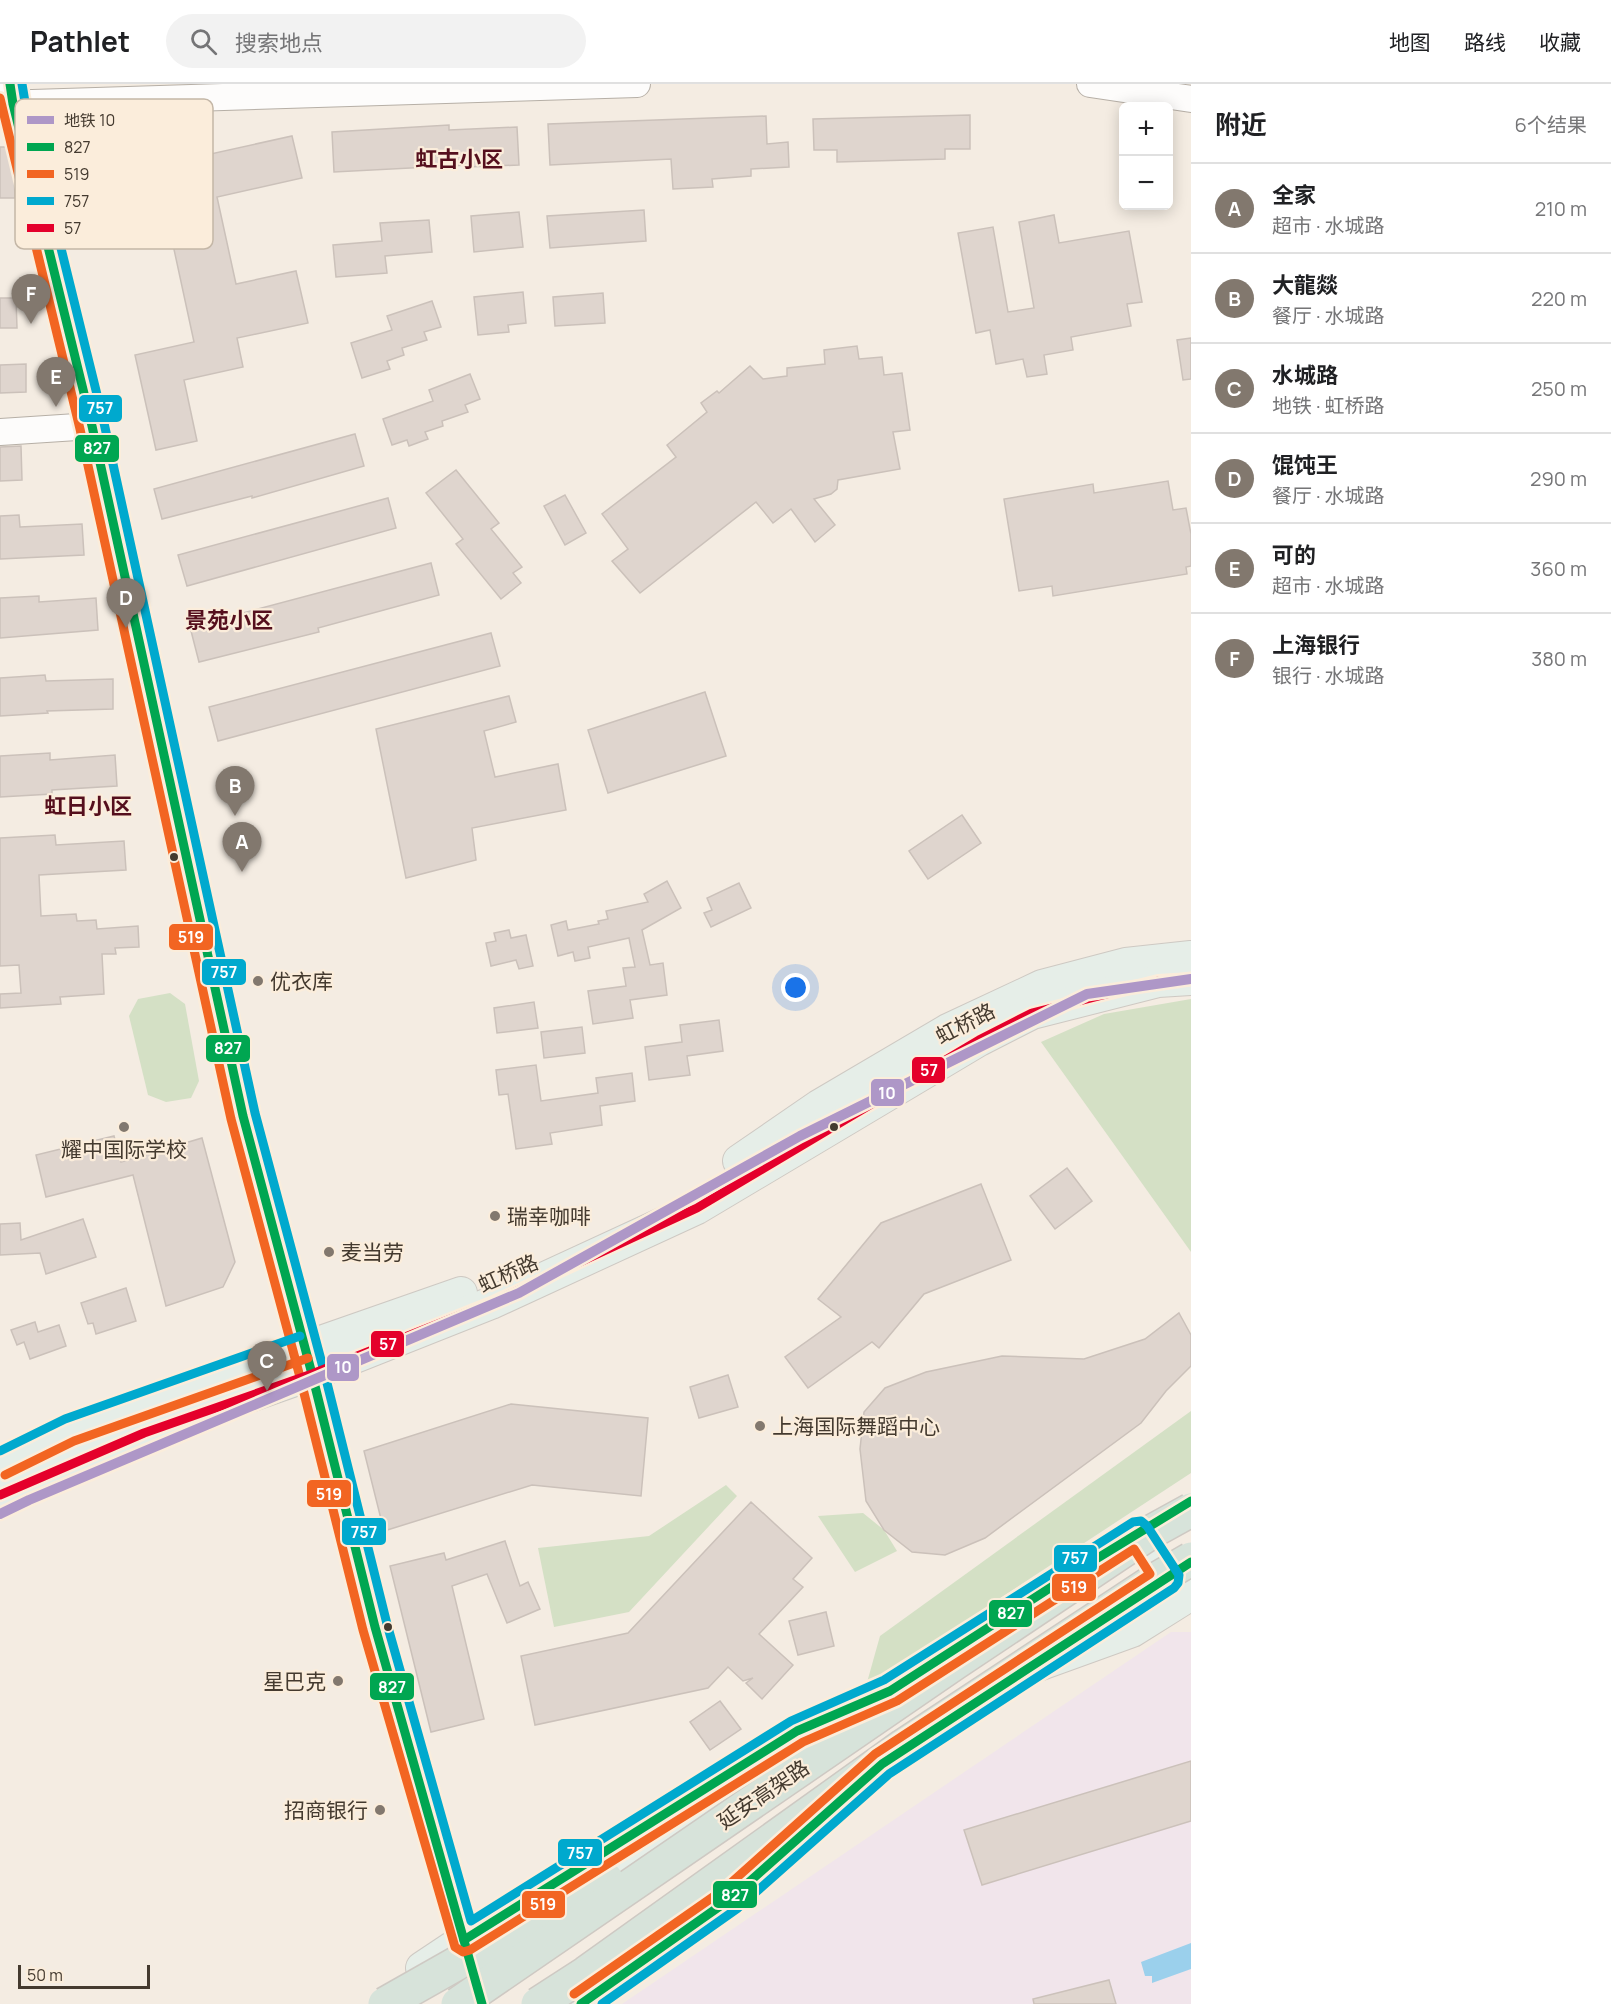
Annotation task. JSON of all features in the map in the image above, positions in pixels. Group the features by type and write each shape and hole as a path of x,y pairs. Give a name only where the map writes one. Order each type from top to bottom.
{"highway":[{"name":"延安高架路","path":"458,2004 783,1780 1141,1539 1191,1510"},
{"name":"延安高架路","path":"538,2004 586,1973 903,1746 1145,1586 1185,1573"},
{"path":"385,2004 783,1780"}],"main road":[{"name":"虹桥路","path":"0,1495 482,1286 711,1179 819,1106 948,1030 1042,986 1126,964 1191,957"},
{"name":"虹桥路","path":"0,1464 69,1430 308,1360 490,1303 697,1208 979,1040 1032,1013 1158,981 1191,979"},
{"path":"371,2004 468,1954 1191,1501"},
{"path":"528,2004 882,1764 1032,1667 1132,1631 1185,1573 1138,1533"},
{"path":"581,2004 730,1899 882,1764"},
{"path":"418,2004 468,1954"}],"street":[{"path":"15,124 8,97 637,84"},
{"path":"1090,84 1191,99"},
{"path":"47,249 92,426 243,1116 308,1360 375,1627 482,2004"},
{"path":"0,432 92,426"}],"shaded area":[{"path":"1171,1632 1191,1632 1191,2004 622,2004"}],"green space":[{"path":"170,993 185,1004 199,1081 191,1098 166,1102 148,1095 129,1016 138,999"},
{"path":"1191,999 1191,1252 1041,1042 1104,1014"},
{"path":"1191,1411 1191,1473 866,1686 880,1636"},
{"path":"726,1485 737,1496 629,1612 554,1627 538,1548 649,1536"},
{"path":"863,1513 884,1530 897,1551 855,1572 818,1516"}],"water":[{"path":"1191,1943 1191,1969 1152,1983 1152,1976 1145,1976 1141,1962"}],"building":[{"path":"970,115 970,149 945,149 945,159 837,162 837,150 814,150 813,119"},
{"path":"766,116 767,144 788,142 789,167 751,169 751,176 712,179 713,187 673,189 671,159 550,165 548,124"},
{"path":"449,125 449,130 517,127 519,165 468,167 468,165 334,172 332,132"},
{"path":"292,136 302,178 217,197 236,284 296,271 308,323 237,338 243,367 184,380 197,441 156,450 135,355 194,342 174,249 213,249 213,153"},
{"path":"0,147 8,147 14,171 15,198 0,198"},
{"path":"644,210 646,241 550,248 547,216"},
{"path":"519,212 523,247 474,252 471,216"},
{"path":"1054,215 1059,243 1129,231 1142,302 1127,304 1131,326 1071,337 1073,350 1044,355 1047,374 1027,377 1023,359 996,364 990,330 976,333 958,233 993,227 1008,312 1034,308 1019,222"},
{"path":"429,220 432,252 385,256 387,273 336,277 333,245 382,241 380,223"},
{"path":"523,292 526,323 508,325 509,332 478,335 474,297"},
{"path":"603,293 605,323 555,326 553,297"},
{"path":"0,298 16,298 17,328 0,328"},
{"path":"432,301 441,327 424,332 427,340 402,348 404,355 387,361 390,369 362,378 351,343 392,330 387,316"},
{"path":"1191,338 1191,379 1183,380 1177,340"},
{"path":"857,346 859,359 882,357 884,375 902,373 910,430 893,432 900,469 838,480 837,489 831,494 814,499 835,525 815,542 791,509 773,523 756,502 640,593 612,561 628,549 602,514 676,457 667,445 707,412 701,403 717,391 719,393 750,366 763,379 787,376 787,368 825,364 824,350"},
{"path":"26,364 26,392 0,393 0,365"},
{"path":"470,374 480,399 465,405 468,412 442,421 443,426 425,432 428,439 409,446 407,440 392,445 383,419 433,401 429,390"},
{"path":"355,434 364,466 252,498 252,496 162,519 154,489"},
{"path":"21,446 22,480 0,481 0,447"},
{"path":"456,470 499,523 491,529 522,567 513,573 521,583 501,599 456,544 463,539 426,493"},
{"path":"1168,481 1173,510 1186,508 1191,534 1191,566 1186,567 1187,574 1053,596 1052,586 1019,591 1004,499 1093,484 1094,493"},
{"path":"565,495 586,533 565,545 544,506"},
{"path":"388,498 396,528 187,586 178,555"},
{"path":"19,515 20,527 82,524 84,555 0,559 0,516"},
{"path":"431,563 439,595 318,628 319,632 199,662 190,627"},
{"path":"39,596 39,602 96,598 98,630 0,638 0,598"},
{"path":"491,633 500,666 218,741 209,707"},
{"path":"45,675 46,681 113,679 113,709 47,711 48,713 0,716 0,678"},
{"path":"705,692 726,756 608,793 588,730"},
{"path":"509,696 516,722 484,731 495,777 558,764 566,810 472,828 476,860 406,878 376,729"},
{"path":"50,753 50,760 115,755 117,786 52,790 52,794 0,797 0,756"},
{"path":"962,815 981,843 928,879 909,851"},
{"path":"55,835 56,845 124,841 126,870 39,875 41,916 76,914 77,921 96,920 97,929 138,926 139,947 115,948 116,954 102,954 104,994 60,997 61,1004 0,1008 0,994 21,993 19,965 0,966 0,838"},
{"path":"667,881 681,908 642,930 650,965 663,963 667,995 630,1000 633,1018 593,1024 588,991 626,986 623,968 635,967 629,938 588,947 590,958 575,961 573,952 558,956 551,925 566,921 568,930 599,924 598,921 608,919 606,911 648,902 644,894"},
{"path":"739,883 751,908 711,927 704,913 712,910 707,898"},
{"path":"509,930 511,938 526,935 533,966 519,969 516,960 491,966 486,943 496,941 494,933"},
{"path":"534,1002 538,1028 497,1033 494,1008"},
{"path":"719,1020 723,1051 687,1056 690,1075 649,1080 645,1047 682,1042 680,1025"},
{"path":"582,1027 585,1053 544,1058 541,1032"},
{"path":"536,1065 541,1101 598,1093 596,1078 632,1073 635,1101 600,1106 602,1125 550,1133 552,1144 516,1149 508,1094 499,1095 496,1070"},
{"path":"114,1136 121,1162 202,1138 235,1262 223,1287 166,1306 133,1175 46,1197 36,1155"},
{"path":"1067,1168 1092,1201 1055,1229 1030,1196"},
{"path":"981,1184 1011,1260 924,1294 879,1348 872,1342 808,1388 785,1357 841,1317 818,1299 881,1223"},
{"path":"83,1219 96,1257 46,1274 40,1253 0,1255 0,1224 20,1223 21,1240"},
{"path":"126,1288 136,1321 96,1334 93,1323 88,1324 81,1303"},
{"path":"1179,1313 1191,1335 1191,1366 1166,1391 1141,1423 985,1538 945,1555 912,1552 884,1530 866,1501 860,1449 864,1412 885,1388 926,1372 1002,1356 1084,1359 1145,1339"},
{"path":"35,1322 38,1332 59,1325 66,1346 30,1359 24,1342 17,1345 11,1330"},
{"path":"728,1375 738,1407 699,1418 690,1387"},
{"path":"511,1404 648,1418 641,1496 532,1485 384,1531 364,1451"},
{"path":"751,1502 812,1558 793,1579 803,1587 759,1634 793,1665 762,1699 746,1683 753,1678 743,1681 728,1667 708,1688 535,1725 521,1656 628,1633"},
{"path":"505,1541 520,1586 528,1582 540,1609 507,1623 487,1574 452,1586 484,1719 431,1732 390,1566 444,1553 446,1560"},
{"path":"826,1612 834,1646 798,1655 789,1621"},
{"path":"720,1701 741,1729 710,1750 690,1722"},
{"path":"1191,1761 1191,1821 982,1885 964,1830"},
{"path":"1109,1980 1116,2004 1034,2004 1033,1999"}],"metro line":[{"name":"10","path":"0,1514 519,1293 800,1136 1087,994 1191,979"}],"transit line":[{"name":"827","path":"10,84 15,112"},
{"name":"757","path":"22,84 24,99"},
{"name":"519","path":"0,98 15,160"},
{"name":"519","path":"36,249 80,429 231,1119 300,1377 363,1630 455,1947 463,1952 470,1950 803,1742 897,1701 1134,1549 1150,1574 875,1754 723,1890 574,1994"},
{"name":"827","path":"49,249 92,426 243,1116 312,1374 375,1627 482,2004"},
{"name":"757","path":"61,249 104,423 255,1113 324,1371 387,1624 471,1921 791,1721 884,1680 1133,1522 1141,1521 1147,1526 1179,1575 1178,1583 1174,1588 889,1774 738,1908 602,2004"},
{"name":"57","path":"0,1495 144,1433 312,1374 491,1303 697,1208 979,1040 1032,1013 1158,981 1191,979"},
{"name":"757","path":"0,1451 65,1419 300,1336"},
{"name":"519","path":"5,1475 74,1441 308,1358"},
{"name":"827","path":"464,1940 797,1731 890,1691 1070,1575 1191,1501"},
{"name":"827","path":"581,2004 730,1899 882,1764 1191,1562"}],"place":[{"name":"上海银行","path":"31,324"},
{"name":"可的","path":"56,407"},
{"name":"馄饨王","path":"126,628"},
{"name":"大龍燚","path":"235,816"},
{"name":"全家","path":"242,872"},
{"name":"优衣库","path":"258,981"},
{"name":"耀中国际学校","path":"124,1127"},
{"name":"瑞幸咖啡","path":"495,1216"},
{"name":"麦当劳","path":"329,1252"},
{"name":"水城路","path":"267,1391"},
{"name":"上海国际舞蹈中心","path":"760,1426"},
{"name":"星巴克","path":"338,1681"},
{"name":"招商银行","path":"380,1810"}],"district":[{"name":"虹古小区","path":"459,159"},
{"name":"景苑小区","path":"229,620"},
{"name":"虹日小区","path":"88,806"}]}
